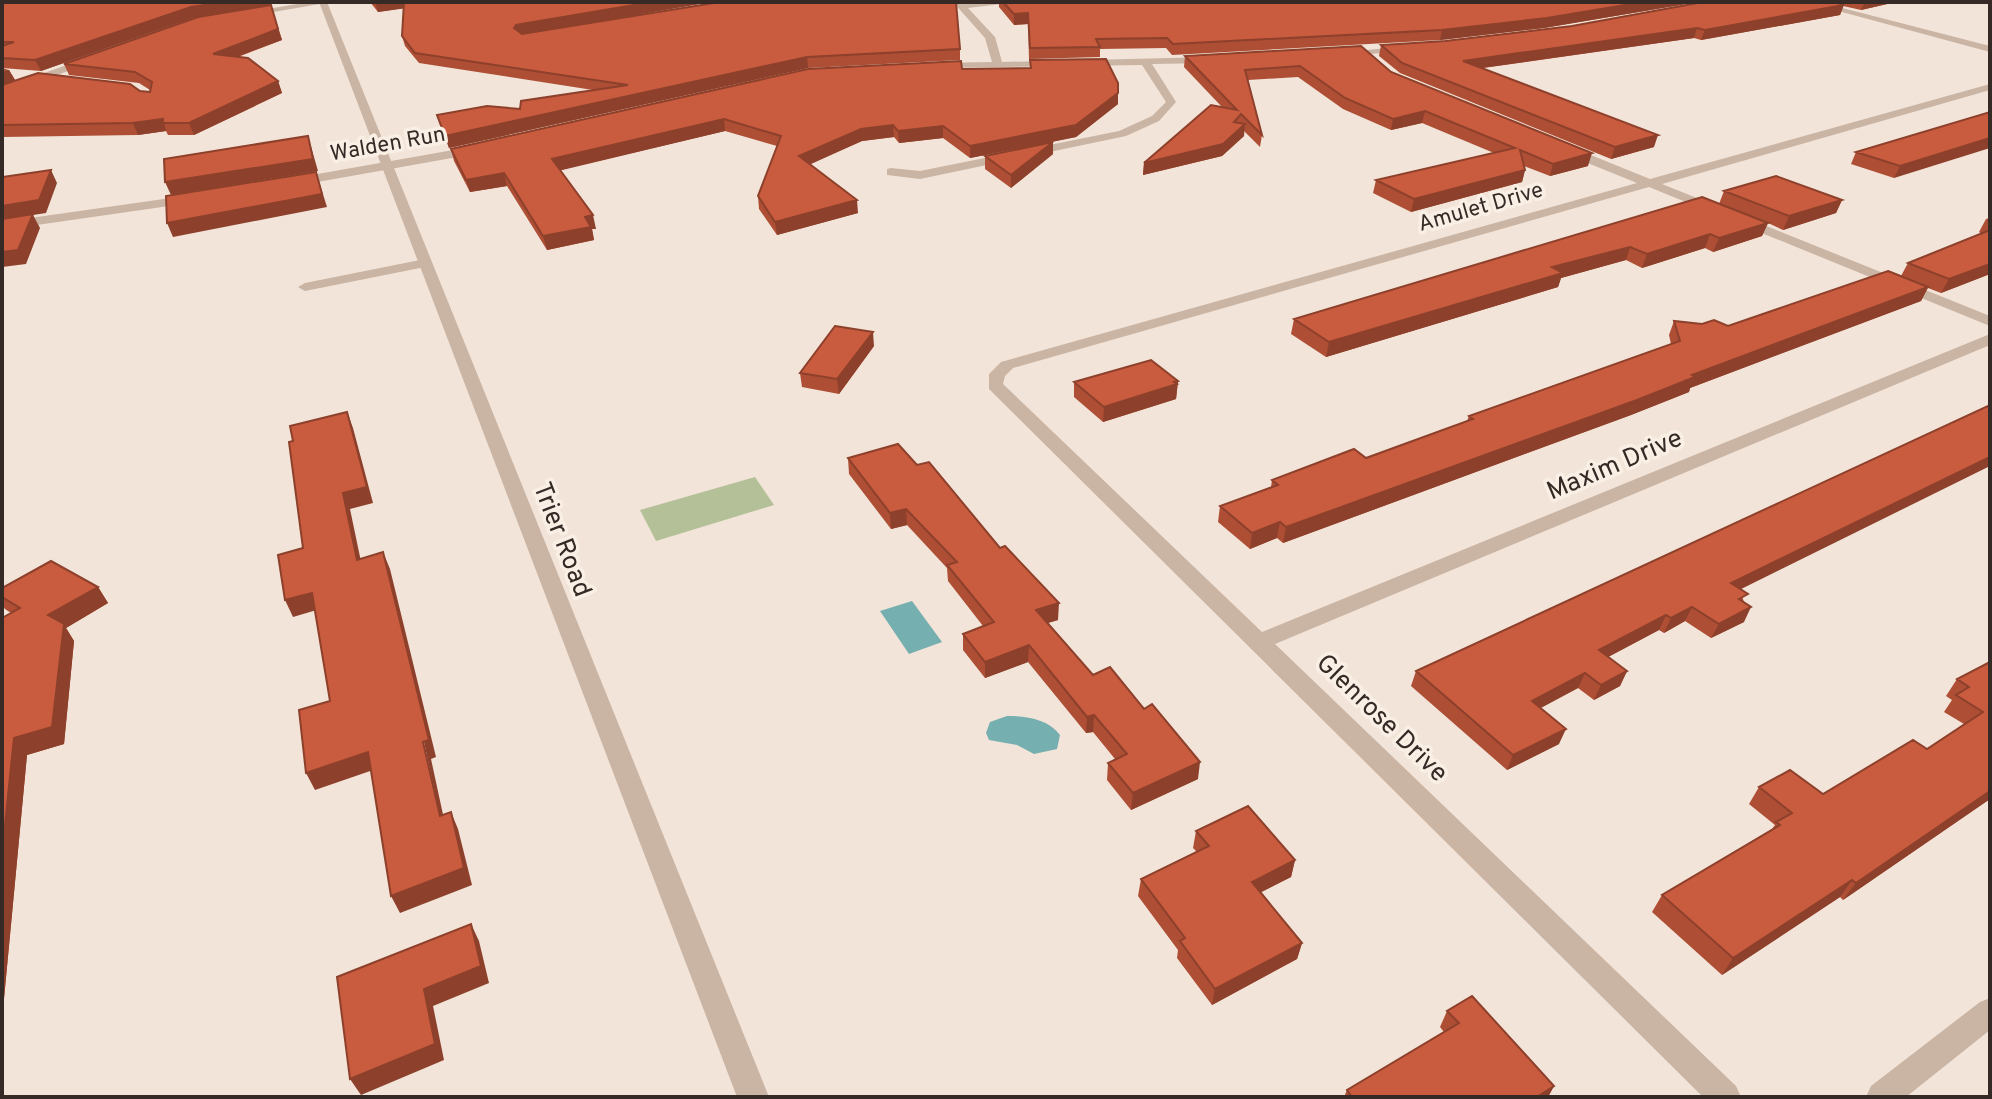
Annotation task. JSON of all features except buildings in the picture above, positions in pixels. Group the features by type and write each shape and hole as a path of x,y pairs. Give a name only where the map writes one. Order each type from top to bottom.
{"street":[{"path":"241,14 325,2"},
{"name":"Trier Road","path":"325,2 753,1097"},
{"path":"959,4 1015,2"},
{"path":"1809,2 1990,49"},
{"path":"959,4 990,37 998,64"},
{"path":"1333,54 1426,47"},
{"path":"1364,52 1378,64"},
{"path":"2,92 108,53"},
{"path":"927,66 1224,59"},
{"path":"891,172 920,175 1122,134 1146,125 1163,115 1171,102 1146,63"},
{"path":"11,74 70,81"},
{"name":"Amulet Drive","path":"995,385 997,374 1007,365 1990,87"},
{"path":"1550,143 1990,321"},
{"name":"Walden Run","path":"287,183 484,149"},
{"path":"2,226 213,196"},
{"name":"Maxim Drive","path":"1261,641 1990,339"},
{"name":"Glenrose Drive","path":"995,385 1261,641 1725,1097"},
{"path":"1882,1097 1990,1012"}],"lane":[{"path":"305,287 425,263"}],"green space":[{"path":"755,477 774,505 656,541 640,510"}],"water":[{"path":"912,601 942,642 909,654 880,611"},
{"path":"1007,716 1029,718 1049,725 1060,735 1057,749 1034,754 1017,745 989,740 986,733 990,722"}]}
